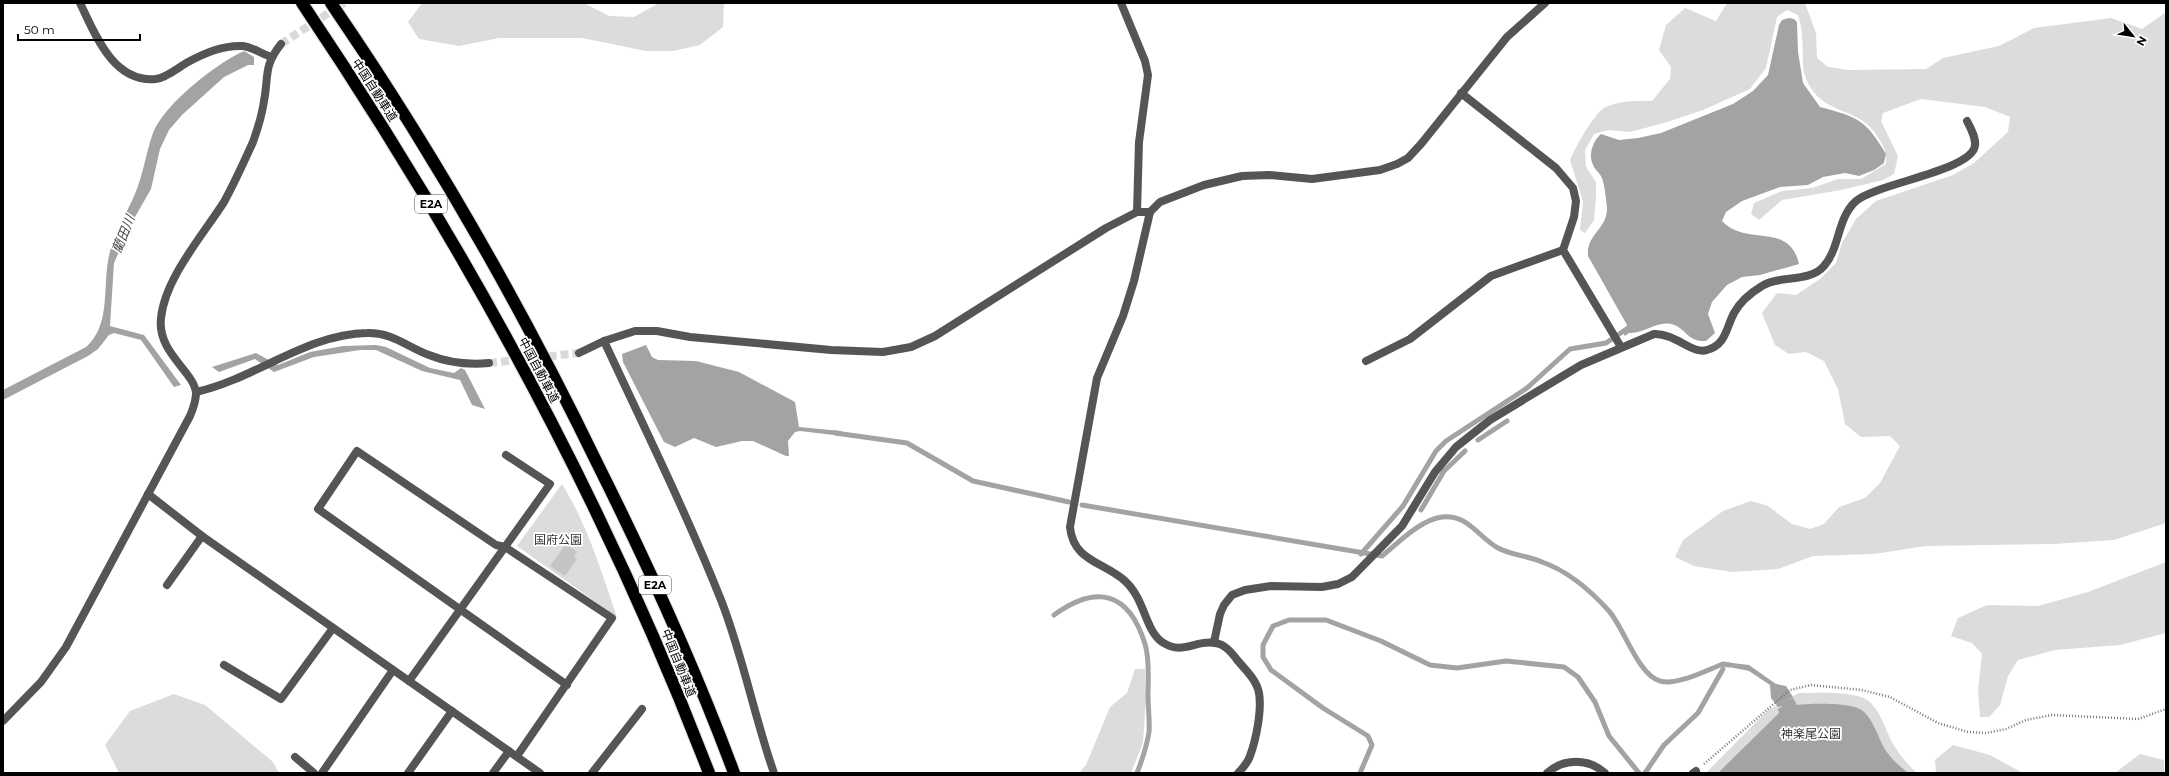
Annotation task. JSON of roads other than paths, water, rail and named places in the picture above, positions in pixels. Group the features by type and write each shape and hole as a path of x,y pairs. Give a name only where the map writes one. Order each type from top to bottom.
{"highway":[{"name":"中国自動車道","path":"302,3 436,212 547,414 624,572 652,634 709,773"},
{"name":"中国自動車道","path":"331,3 452,191 518,306 623,515 674,626 734,773"}],"street":[{"path":"80,3 105,52 120,69 136,77 157,79 205,53 226,47 244,46 271,57"},
{"path":"1121,3 1145,60 1148,75 1139,142 1137,212"},
{"path":"1238,773 1250,757 1260,709 1259,692 1254,681 1226,647 1214,642 1183,649 1172,647 1163,643 1155,636 1144,607 1125,580 1078,550 1072,540 1070,527 1097,378 1123,316 1134,281 1150,212 1160,202 1204,185 1242,176 1269,175 1312,179 1331,178 1380,170 1397,164 1408,158 1421,144 1507,37 1545,3"},
{"path":"3,722 41,682 66,647 190,416 195,404 196,392 191,382 169,352 163,338 160,319 165,300 178,272 223,202 242,168 261,116 265,99 266,73 271,57 280,44"},
{"path":"1461,93 1556,168 1573,188 1576,201 1574,217 1563,250 1621,347"},
{"path":"1214,642 1220,614 1224,605 1232,596 1244,590 1271,586 1322,587 1338,584 1352,577 1402,526 1435,472 1456,447 1490,420 1568,373 1621,347 1654,334 1665,334 1696,351 1706,351 1718,346 1724,338 1735,312 1745,300 1763,285 1817,272 1825,265 1845,215 1856,201 1870,194 1908,182 1964,159 1974,150 1975,141 1967,121"},
{"path":"579,353 604,341 635,331 657,331 690,337 831,350 883,352 911,347 935,336 1087,240 1137,212 1150,212"},
{"path":"1366,361 1410,339 1491,276 1563,250"},
{"path":"196,392 242,376 322,341 346,335 367,333 385,334 428,355 455,363 489,363"},
{"path":"604,341 662,465 720,600 740,656 774,773"},
{"path":"517,756 568,685 612,618 505,547 496,545 357,451 318,509 568,685"},
{"path":"409,681 550,484 506,455"},
{"path":"148,494 202,536 540,773"},
{"path":"167,586 202,536"},
{"path":"224,666 281,699 333,628"},
{"path":"322,773 393,670"},
{"path":"592,773 642,709"},
{"path":"408,773 452,711"},
{"path":"493,773 509,750"},
{"path":"295,757 314,773"},
{"path":"1547,773 1558,765 1576,761 1591,764 1605,773"}],"water":[{"path":"1789,18 1794,19 1797,22 1798,52 1803,83 1820,107 1852,117 1866,127 1873,134 1886,154 1884,163 1874,170 1859,176 1845,173 1823,177 1808,185 1780,187 1742,201 1726,212 1722,221 1732,229 1743,233 1777,238 1786,243 1794,251 1799,264 1760,275 1742,277 1727,285 1712,302 1708,314 1715,333 1706,341 1694,339 1680,328 1671,324 1660,324 1640,332 1629,333 1625,336 1622,332 1627,325 1588,256 1590,242 1604,222 1607,208 1602,178 1594,167 1591,156 1592,148 1596,140 1601,134 1619,140 1661,133 1733,104 1753,91 1768,75 1779,25 1782,20"},
{"name":"藺田川","path":"244,51 254,57 254,65 248,65 224,77 182,115 169,130 160,149 151,189 131,224 114,263 110,326 144,335 181,385 174,387 141,340 114,333 109,335 98,349 88,356 3,400 3,390 86,347 94,339 102,318 108,261 112,243 138,187 153,133 168,110 192,86 220,65"},
{"path":"376,345 386,347 430,368 454,373 461,368 465,370 485,409 472,405 460,380 422,371 376,350 360,350 314,357 274,372 255,359 219,372 212,367 256,353 278,365 310,352 343,346"},
{"path":"646,345 652,357 658,360 696,361 739,372 795,402 799,427 841,431 842,436 800,431 795,432 788,441 789,456 753,441 742,441 716,447 694,438 675,447 664,442 623,362 622,354"},
{"name":"神楽尾公園","path":"1724,662 1749,665 1776,684 1786,686 1793,697 1788,700 1793,698 1797,705 1841,705 1858,708 1863,711 1872,723 1888,754 1908,773 1718,773 1779,713 1778,709 1783,706 1778,707 1771,698 1770,685 1749,671 1724,666"}],"waterway":[{"path":"1361,554 1403,506 1436,451 1446,441 1527,388 1570,349 1606,343 1628,328"},
{"path":"1478,440 1507,421"},
{"path":"835,433 907,443 973,481 1069,502"},
{"path":"1421,510 1444,471 1465,451"},
{"path":"1082,505 1382,556 1410,532 1426,522 1442,517 1451,517 1466,523 1498,548 1552,566 1578,582 1595,596 1609,611 1638,661 1652,677 1660,681 1675,681 1692,677 1723,664 1729,665"},
{"path":"1054,615 1070,605 1084,599 1097,597 1110,598 1121,604 1130,613 1138,627 1145,644 1148,657 1149,728 1146,748 1137,773"},
{"path":"1360,773 1372,745 1368,736 1323,708 1271,670 1263,657 1263,645 1273,626 1289,620 1326,620 1381,641 1430,665 1457,668 1506,661 1564,667 1578,677 1595,702 1609,736 1639,773"},
{"path":"1645,773 1664,745 1698,713 1723,669"}],"tunnel":[{"path":"281,44 344,3"},
{"path":"489,363 579,353"}],"park label":[{"name":"国府公園","path":"558,539"}]}
